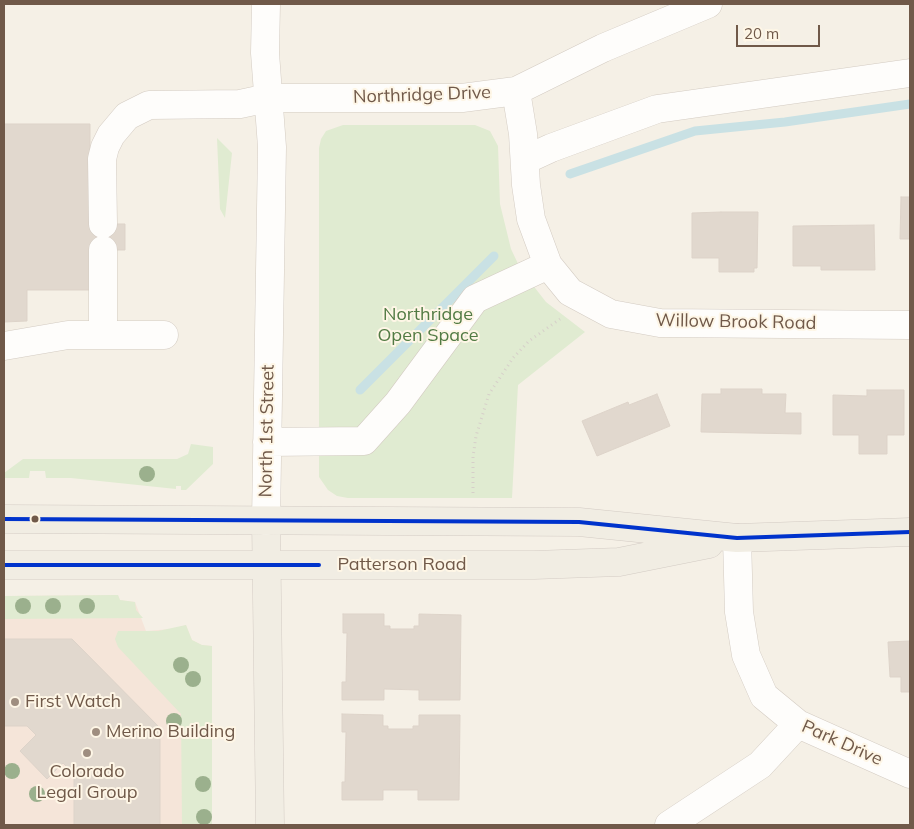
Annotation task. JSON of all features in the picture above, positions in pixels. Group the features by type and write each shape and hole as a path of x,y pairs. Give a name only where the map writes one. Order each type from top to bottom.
{"main road":[{"name":"Patterson Road","path":"4,519 579,522 737,538 910,532"},
{"name":"North 1st Street","path":"266,521 270,825"},
{"name":"Patterson Road","path":"4,565 534,564 619,562 737,538"}],"street":[{"name":"North 1st Street","path":"266,4 265,53 272,146 266,521"},
{"name":"Northridge Drive","path":"103,335 102,159 111,135 127,116 138,109 149,105 240,104 268,98 462,98 516,91 603,48 708,4"},
{"path":"525,160 551,148 658,109 910,73"},
{"name":"Willow Brook Road","path":"516,91 525,160 526,185 532,219 548,265 570,292 611,314 660,323 910,324"},
{"path":"267,442 364,441 398,403 475,299 548,265"},
{"path":"4,346 68,335 164,335"},
{"name":"Park Drive","path":"737,538 739,612 746,655 764,696 798,724 910,774"},
{"path":"669,825 760,765 798,724"}],"path":[{"path":"473,502 473,457 476,436 489,394 500,375 529,341 565,316"}],"shaded area":[{"path":"118,595 120,600 135,602 146,631 171,629 186,625 192,640 202,645 212,646 212,825 4,825 4,596"}],"green space":[{"name":"Northridge Open Space","path":"343,125 475,125 490,131 498,146 500,204 511,249 521,270 546,302 585,332 518,385 512,498 348,498 337,496 328,490 319,477 319,148 321,139 326,131"},
{"path":"217,138 232,153 225,218 220,209"},
{"path":"191,444 213,447 213,464 186,490 181,490 181,486 176,486 176,489 71,478 46,478 45,471 30,471 29,478 4,478 4,473 23,459 177,459 188,454"},
{"path":"118,595 120,600 135,602 136,610 143,618 4,619 4,596"},
{"path":"186,625 192,640 202,645 212,646 212,825 182,825 181,714 118,647 115,639 118,631 158,631"}],"building":[{"path":"4,124 90,124 90,224 125,224 125,250 90,250 90,290 27,290 27,321 4,322"},
{"path":"901,197 910,197 910,239 900,239"},
{"path":"758,212 757,268 754,268 754,272 719,272 719,258 692,258 692,213"},
{"path":"874,225 875,270 821,270 821,266 793,266 793,226"},
{"path":"721,389 762,389 762,394 786,394 785,413 801,413 801,434 701,432 702,394 721,394"},
{"path":"867,390 904,390 904,435 887,435 887,454 859,454 859,435 833,435 833,395 867,396"},
{"path":"657,394 670,426 597,456 582,421 628,402 629,405"},
{"path":"343,614 384,614 384,626 390,626 390,629 414,629 414,626 419,626 419,614 461,615 460,700 419,700 419,690 384,689 384,700 342,700 342,682 346,682 347,633 343,633"},
{"name":"Merino Building","path":"4,639 72,639 160,728 160,825 74,825 74,774 63,763 47,779 20,751 36,735 27,726 4,726"},
{"path":"910,641 910,692 901,692 901,677 890,677 888,642"},
{"path":"342,714 383,715 383,726 388,726 388,729 413,729 413,726 419,726 419,715 460,715 459,800 418,800 418,790 383,790 383,800 342,800 342,782 345,782 346,732 342,732"}],"waterway":[{"path":"570,174 695,131 785,122 910,104"},
{"path":"360,390 494,256"}],"transit line":[{"path":"4,519 579,522 737,538 910,532"},
{"path":"4,565 319,565"}],"place":[{"name":"First Watch","path":"15,702"},
{"name":"Merino Building","path":"96,732"},
{"name":"Colorado Legal Group","path":"87,753"}]}
